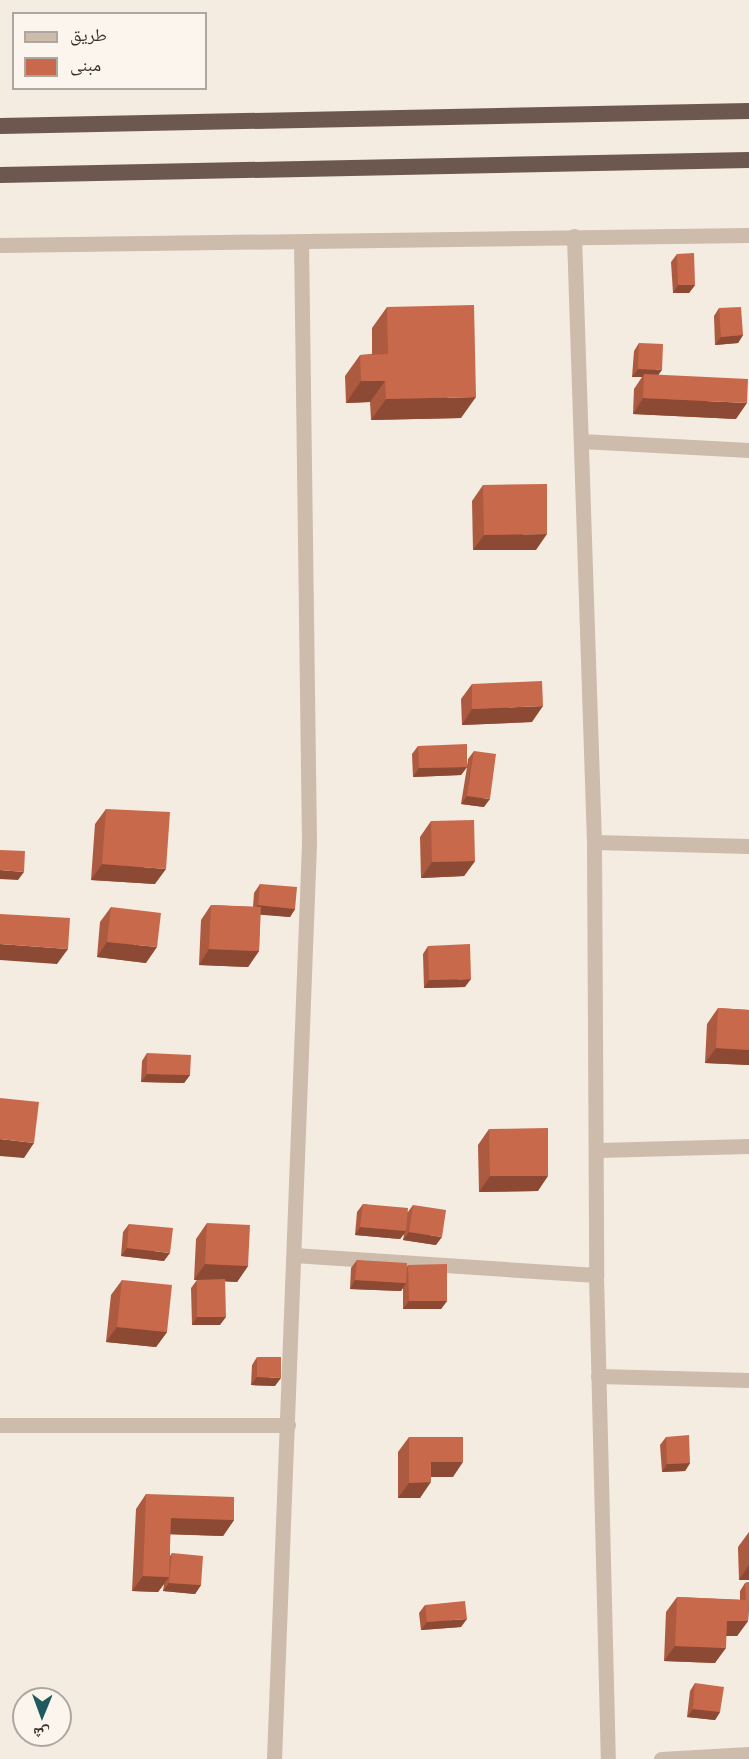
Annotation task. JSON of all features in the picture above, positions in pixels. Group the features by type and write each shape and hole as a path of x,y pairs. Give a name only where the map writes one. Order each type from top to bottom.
{"highway":[{"path":"0,126 749,111"},
{"path":"0,175 749,160"}],"street":[{"path":"574,236 594,842 598,1150 596,1275 608,1759"},
{"path":"0,244 301,242 574,236 749,236"},
{"path":"274,1759 309,842 301,242"},
{"path":"581,441 749,450"},
{"path":"594,842 749,846"},
{"path":"598,1150 749,1146"},
{"path":"294,1256 596,1275"},
{"path":"598,1376 749,1380"},
{"path":"0,1425 288,1425"},
{"path":"661,1759 749,1754"}],"building":[{"path":"694,253 695,285 678,285 677,254"},
{"path":"474,305 476,397 386,399 385,381 361,381 360,355 388,354 387,307"},
{"path":"741,307 743,335 721,337 719,308"},
{"path":"639,343 663,344 662,370 638,369"},
{"path":"644,374 748,379 747,403 643,398"},
{"path":"547,484 547,534 484,535 483,485"},
{"path":"542,681 543,706 472,709 472,684"},
{"path":"467,744 467,767 419,768 418,746"},
{"path":"474,751 496,754 490,799 467,796"},
{"path":"106,809 170,812 166,869 102,864"},
{"path":"474,820 475,861 432,862 431,821"},
{"path":"0,850 25,851 24,872 0,870"},
{"path":"260,884 297,887 295,909 258,905"},
{"path":"211,905 261,907 259,951 209,949"},
{"path":"111,907 161,913 157,947 107,942"},
{"path":"0,914 70,918 68,949 0,944"},
{"path":"470,944 471,979 429,980 428,946"},
{"path":"718,1008 749,1010 749,1050 716,1048"},
{"path":"147,1053 191,1055 190,1075 147,1074"},
{"path":"0,1098 39,1102 34,1143 0,1139"},
{"path":"548,1128 548,1176 490,1176 489,1129"},
{"path":"363,1204 408,1208 406,1231 360,1227"},
{"path":"413,1205 446,1210 442,1237 409,1232"},
{"path":"207,1223 250,1225 248,1266 205,1264"},
{"path":"129,1224 173,1228 170,1253 127,1248"},
{"path":"357,1260 407,1263 406,1283 355,1280"},
{"path":"447,1264 447,1301 409,1301 408,1265"},
{"path":"225,1279 226,1317 197,1317 197,1280"},
{"path":"122,1280 172,1285 167,1332 117,1327"},
{"path":"257,1357 281,1357 281,1378 257,1377"},
{"path":"689,1435 690,1463 667,1464 666,1437"},
{"path":"409,1437 463,1437 463,1462 431,1462 431,1482 409,1483"},
{"path":"146,1494 234,1497 234,1520 171,1518 169,1577 143,1576"},
{"path":"172,1553 203,1556 201,1585 169,1583"},
{"path":"749,1582 749,1600 746,1600 745,1583"},
{"path":"677,1597 749,1600 748,1621 727,1621 726,1648 675,1646"},
{"path":"465,1601 467,1619 427,1622 425,1605"},
{"path":"695,1683 724,1687 720,1712 693,1709"}]}
